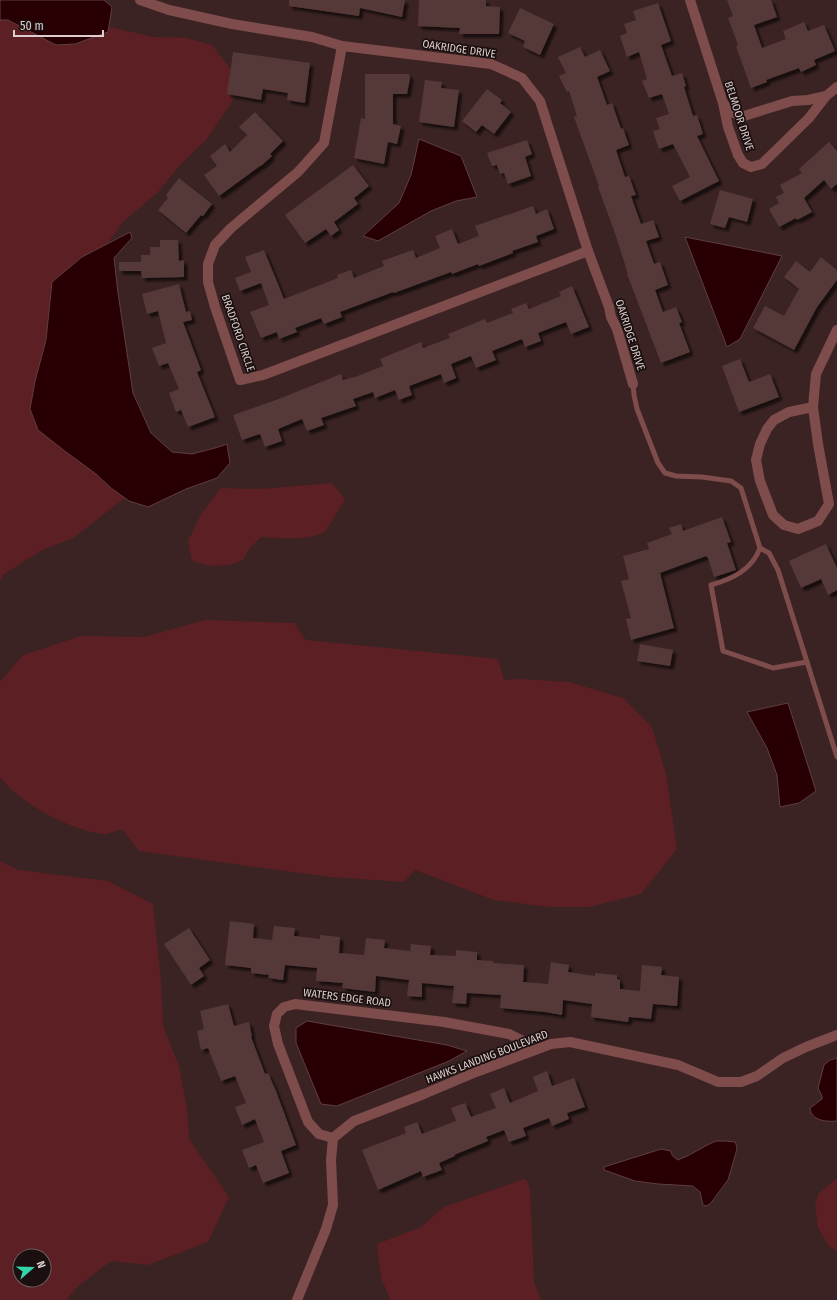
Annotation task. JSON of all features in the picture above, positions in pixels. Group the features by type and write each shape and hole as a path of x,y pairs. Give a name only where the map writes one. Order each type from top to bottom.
{"street":[{"name":"OAKRIDGE DRIVE","path":"140,0 169,10 232,24 312,37 342,46 491,64 522,78 540,101 588,251 609,307 611,317 617,329 633,384"},
{"name":"BELMOOR DRIVE","path":"690,0 723,103 728,127 738,155 743,163 751,167 762,164 809,118 826,96 837,87"},
{"name":"BRADFORD CIRCLE","path":"342,46 324,144 298,172 231,228 215,245 208,264 208,282 240,380 263,375 588,251"},
{"path":"723,103 729,111 736,115 744,116 792,101 808,100 826,96"},
{"path":"813,407 789,412 774,420 767,429 760,444 756,460 760,481 773,515 784,525 798,529 818,521 829,504 813,407 816,374 837,330"},
{"name":"WATERS EDGE ROAD","path":"333,1138 319,1134 308,1122 278,1044 274,1026 277,1014 285,1007 295,1004 444,1022 509,1034 520,1040 526,1053"},
{"name":"HAWKS LANDING BOULEVARD","path":"333,1138 354,1121 551,1044 570,1042 678,1065 718,1082 741,1082 757,1076 783,1058 837,1035"},
{"path":"297,1300 326,1229 333,1205 331,1160 333,1138"}],"lane":[{"path":"633,384 637,409 658,463 665,472 676,476 702,477 731,481 741,488 760,548 757,556 740,574 728,581 711,585 722,651 773,668 807,662"},
{"path":"760,548 769,553 778,570 837,757"}],"shaded area":[{"path":"0,0 104,0 112,7 108,32 75,44 56,45 8,20 0,20"},
{"path":"0,20 8,20 56,45 75,44 108,32 109,27 154,37 187,38 212,45 236,76 233,100 206,140 182,163 158,192 124,221 107,244 82,257 52,282 46,340 35,381 30,409 38,430 125,498 73,538 42,550 4,574 0,580"},
{"path":"419,139 461,156 477,197 456,201 431,211 378,241 363,236 399,203 411,175"},
{"path":"130,232 132,238 114,258 133,393 151,433 172,452 192,454 227,444 230,463 217,478 186,489 148,507 129,501 38,430 30,409 35,381 46,340 52,282 82,257"},
{"path":"685,237 782,256 740,339 727,347"},
{"path":"332,483 345,499 325,531 320,534 304,538 261,537 250,548 243,560 229,565 209,566 192,561 188,541 201,514 221,488 260,489"},
{"path":"206,620 294,623 306,640 498,659 504,680 520,679 569,682 623,698 652,727 666,774 677,849 641,894 589,907 550,907 494,900 415,870 404,882 330,877 139,851 122,829 101,834 74,827 32,805 8,787 0,777 0,682 23,655 81,636 144,637"},
{"path":"788,703 816,791 799,803 780,807 777,775 767,748 747,712"},
{"path":"0,861 18,870 108,881 153,904 161,981 163,1026 179,1066 187,1109 189,1139 229,1197 208,1242 148,1265 111,1261 78,1286 66,1300 0,1300"},
{"path":"307,1021 447,1045 467,1051 449,1061 337,1106 321,1104 296,1043 296,1028"},
{"path":"837,1058 837,1121 824,1121 813,1116 810,1108 822,1099 818,1088 824,1065 830,1060"},
{"path":"716,1141 735,1142 737,1149 728,1180 710,1204 706,1206 703,1205 700,1192 693,1186 635,1181 604,1170 604,1167 661,1149 671,1151 673,1156 678,1160"},
{"path":"837,1178 837,1251 830,1247 818,1228 815,1207 818,1194"},
{"path":"524,1179 527,1181 530,1189 534,1282 541,1300 390,1300 381,1277 377,1244 421,1227 444,1207"}],"building":[{"path":"289,0 405,0 402,17 360,8 359,16 289,6"},
{"path":"419,0 486,0 486,6 500,7 499,34 459,34 460,28 418,26"},
{"path":"727,0 771,0 777,17 754,25 762,48 786,39 783,31 804,22 808,31 824,25 835,51 814,60 816,65 801,72 799,68 766,80 767,82 751,88 728,18 733,16"},
{"path":"658,3 671,41 661,45 672,76 682,73 686,86 684,87 693,116 697,115 703,134 697,136 719,181 680,201 672,186 690,177 673,144 659,149 653,131 660,129 656,118 669,114 662,94 649,98 642,81 647,79 639,52 627,57 620,36 627,33 624,24 636,20 633,11"},
{"path":"520,8 554,24 540,55 523,47 525,41 508,33"},
{"path":"580,47 585,57 600,50 610,71 597,77 607,105 612,103 621,129 623,128 629,145 616,150 625,177 629,176 636,195 631,196 641,224 653,220 659,237 646,241 654,264 660,262 668,285 655,290 663,312 676,307 682,322 679,323 690,352 661,363 627,274 615,233 574,117 577,116 569,91 567,92 559,76 566,73 558,57"},
{"path":"233,52 310,63 305,103 287,100 288,93 263,89 261,100 227,94"},
{"path":"365,74 409,74 410,78 407,94 393,94 393,124 401,126 397,144 388,142 384,164 354,158 361,118 365,119"},
{"path":"425,80 442,82 441,88 459,90 454,127 419,122"},
{"path":"487,89 502,100 500,103 511,112 494,134 482,125 476,132 462,121"},
{"path":"255,112 283,141 270,154 272,156 261,166 219,196 204,175 217,166 210,156 225,144 230,152 247,135 239,127"},
{"path":"527,140 532,154 525,157 531,176 508,184 504,173 500,174 497,165 492,166 487,153"},
{"path":"829,142 837,151 837,184 831,189 824,180 804,198 812,212 779,227 769,209 779,203 776,197 784,193 780,185 802,173 799,169"},
{"path":"353,165 369,186 354,198 358,204 334,222 339,230 331,236 326,229 305,243 285,215"},
{"path":"179,178 212,204 203,216 201,215 186,233 158,210 168,198 166,195"},
{"path":"720,190 753,199 747,222 729,217 725,228 710,224"},
{"path":"533,206 536,214 547,209 554,229 536,236 538,242 512,251 513,253 479,266 478,264 452,274 451,272 340,312 342,317 324,324 321,318 295,328 297,332 279,339 277,332 261,338 250,312 269,305 261,283 240,291 235,278 251,272 245,257 264,250 284,299 338,278 337,275 351,270 354,278 384,266 382,261 413,250 416,258 440,248 435,236 452,229 458,244 479,236 475,226"},
{"path":"160,240 178,240 179,261 184,260 184,277 142,278 141,271 119,271 119,262 141,262 141,255 150,255 150,247 160,247"},
{"path":"821,257 837,270 837,280 817,307 794,350 753,328 765,306 784,316 799,289 784,277 796,261 810,272"},
{"path":"179,284 186,312 190,311 192,320 183,322 201,370 197,372 215,417 188,427 181,410 176,412 169,393 179,389 168,363 159,366 152,348 166,343 158,311 147,314 142,294"},
{"path":"572,286 589,327 571,334 566,322 538,333 541,341 525,347 522,339 492,351 496,360 476,368 471,356 451,364 456,378 444,383 441,374 409,386 412,395 399,400 395,390 375,398 373,392 353,399 356,406 321,418 324,425 307,431 302,419 278,429 282,441 265,447 260,434 242,440 233,415 276,400 341,374 343,380 355,377 383,366 380,359 421,342 423,348 450,338 448,334 485,319 487,323 513,313 511,309 526,303 529,309 561,296 559,292"},
{"path":"740,359 749,382 770,374 779,397 739,412 722,366"},
{"path":"722,517 731,542 727,543 736,570 714,577 706,556 660,573 674,628 631,640 626,619 631,618 621,581 629,579 623,556 649,549 647,543 672,534 669,528 681,524 683,531"},
{"path":"826,544 837,568 837,590 828,595 821,579 801,588 789,561"},
{"path":"640,644 673,650 670,666 637,661"},
{"path":"230,921 254,924 253,938 272,940 274,926 295,928 294,936 320,939 320,935 340,937 339,953 364,955 366,938 385,940 384,948 410,951 411,944 431,946 430,955 456,956 456,950 477,952 477,960 493,961 493,963 524,965 523,982 548,984 551,962 569,965 568,972 595,976 595,973 617,975 617,979 620,980 620,989 640,991 642,965 662,967 661,975 679,977 677,1006 653,1004 651,1019 629,1017 628,1022 591,1017 592,1004 563,1000 562,1015 500,1008 501,995 467,993 466,1004 452,1003 454,986 422,983 422,997 407,996 409,980 376,976 375,992 342,988 343,983 316,981 317,968 285,965 283,980 268,978 269,975 251,973 251,968 225,965"},
{"path":"189,928 210,960 199,968 204,976 191,985 164,944"},
{"path":"228,1004 234,1026 249,1022 251,1037 265,1074 268,1073 276,1091 296,1145 281,1151 289,1173 263,1183 256,1165 249,1168 242,1150 264,1142 255,1119 242,1125 235,1107 246,1103 235,1076 221,1081 208,1048 201,1050 197,1031 204,1029 200,1011"},
{"path":"547,1071 552,1086 574,1078 585,1107 567,1113 569,1119 552,1126 549,1118 523,1128 526,1136 509,1142 504,1130 486,1137 488,1141 439,1163 442,1170 423,1177 421,1171 378,1190 362,1150 406,1133 404,1127 417,1122 422,1134 456,1121 451,1108 465,1103 471,1117 496,1108 490,1094 504,1088 510,1103 538,1091 533,1077"}]}
